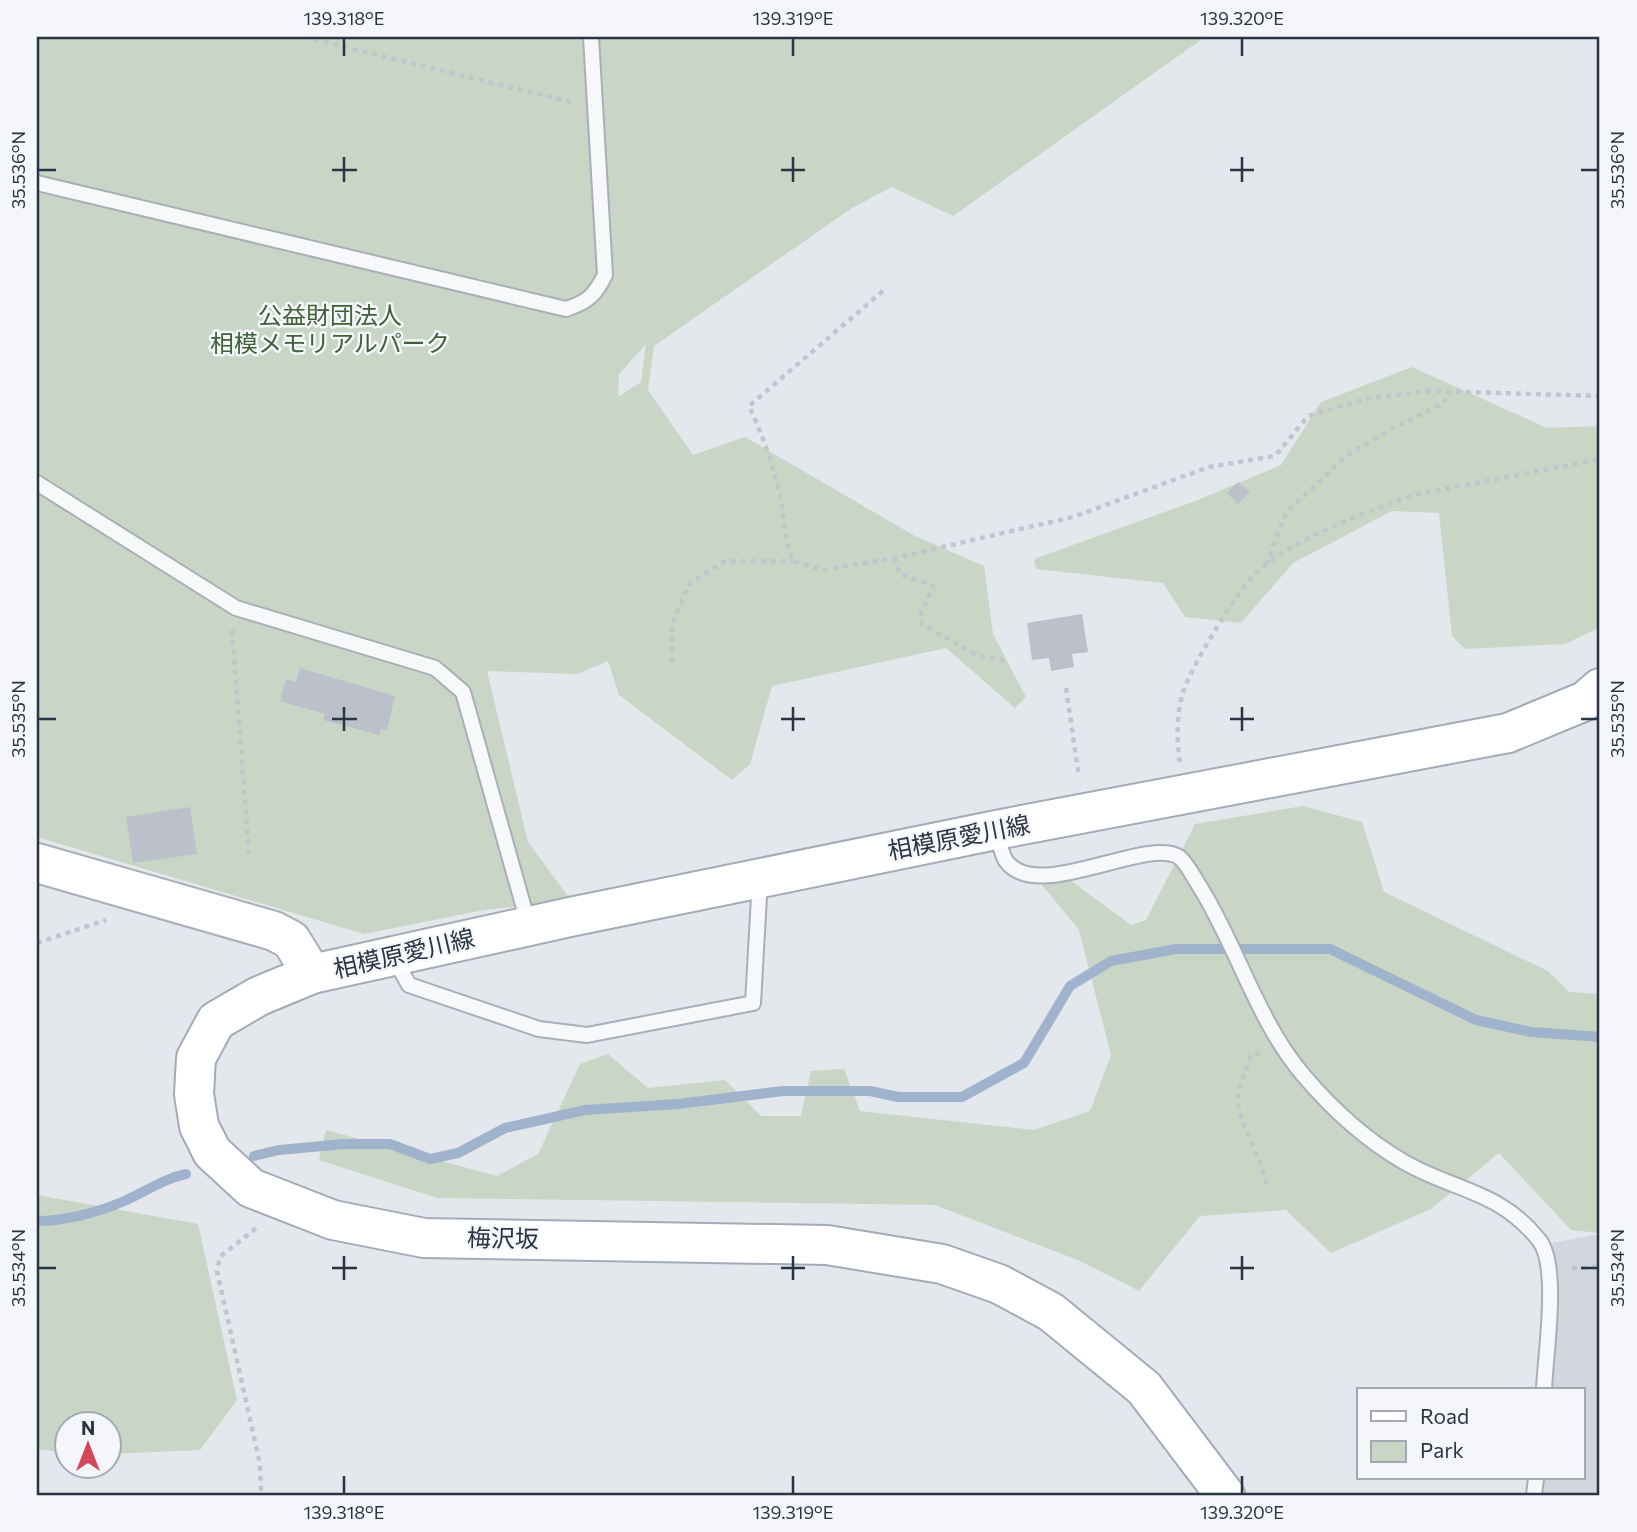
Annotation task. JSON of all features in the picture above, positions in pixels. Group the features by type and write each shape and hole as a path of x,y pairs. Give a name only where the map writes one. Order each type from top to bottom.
{"main road":[{"name":"相模原愛川線","path":"312,974 529,926 996,830 1508,733 1585,701 1600,688"},
{"path":"37,863 274,931 291,940 312,974"},
{"name":"梅沢坂","path":"312,974 259,996 216,1021 196,1058 199,1126 208,1143 231,1172 251,1188 271,1198 369,1229 424,1238 827,1245 942,1264 999,1284 1051,1312 1084,1337 1144,1388 1226,1495"}],"lane":[{"path":"37,183 566,309 584,304 596,295 605,275 591,37"},
{"path":"37,482 236,608 435,668 463,692 529,926"},
{"path":"996,830 1006,860 1023,872 1064,873 1152,854 1169,853 1181,858 1214,910 1284,1050 1334,1109 1368,1138 1427,1173 1499,1202 1540,1241 1550,1269 1544,1388"},
{"path":"393,956 409,985 539,1028 563,1032 587,1035 753,1003 760,878"}],"path":[{"path":"304,37 595,108"},
{"path":"793,561 781,499 761,431 749,406 883,291"},
{"path":"672,662 672,624 690,584 725,561 793,561 823,570 893,558 1073,517 1209,467 1275,456 1308,416 1369,398 1450,392 1600,396"},
{"path":"1265,566 1286,513 1346,456 1392,428 1443,404 1450,392"},
{"path":"1185,793 1179,755 1184,691 1244,586 1265,566 1292,548 1414,495 1600,459"},
{"path":"893,558 900,574 933,586 920,616 922,624 978,656 1008,661"},
{"path":"236,608 232,620 249,853"},
{"path":"1066,688 1085,813"},
{"path":"37,943 127,913 136,892"},
{"path":"1266,1185 1263,1165 1238,1109 1238,1097 1251,1055 1284,1050"},
{"path":"261,1495 260,1464 217,1271 220,1257 253,1233 271,1198"}],"shaded area":[{"path":"1600,1234 1600,1495 1537,1495 1539,1480 1584,1480 1584,1388 1548,1388 1554,1275 1551,1243"}],"green space":[{"name":"公益財団法人 相模メモリアルパーク","path":"37,37 1205,37 953,216 892,187 852,208 654,346 648,390 693,455 745,437 915,536 984,566 993,634 1026,697 1015,708 946,648 772,686 750,764 732,780 619,695 608,661 577,674 487,671 528,842 570,899 479,911 364,934 37,837","holes":["646,344 641,382 618,397 619,374"]},
{"path":"1412,367 1547,428 1600,426 1600,627 1565,644 1465,649 1452,636 1439,513 1392,511 1293,563 1241,623 1185,617 1163,583 1036,569 1034,559 1198,500 1281,465 1321,402"},
{"path":"1303,806 1362,822 1384,892 1548,971 1569,992 1600,994 1600,1233 1571,1230 1499,1153 1431,1209 1331,1253 1286,1210 1200,1216 1139,1291 1080,1261 935,1205 437,1198 319,1160 326,1130 497,1176 538,1154 580,1064 608,1054 648,1088 725,1080 761,1116 801,1116 811,1071 844,1069 860,1111 1034,1130 1090,1111 1111,1055 1079,930 1042,885 1055,869 1131,925 1146,920 1195,824"},
{"path":"37,1195 198,1224 237,1400 200,1450 122,1453 122,1410 52,1410 52,1451 37,1449"}],"building":[{"path":"1238,482 1250,492 1238,504 1227,493"},
{"path":"1082,614 1088,652 1072,654 1074,667 1051,671 1049,658 1032,660 1027,623"},
{"path":"300,668 395,696 387,730 381,729 379,735 323,720 325,714 280,701 286,679 296,682"},
{"path":"190,807 197,854 133,863 126,817"}],"waterway":[{"path":"254,1156 279,1150 344,1144 390,1144 430,1159 458,1153 505,1128 585,1110 678,1104 783,1091 870,1091 898,1097 962,1097 1024,1063 1070,986 1111,961 1176,949 1330,949 1476,1020 1531,1032 1600,1037"},
{"path":"37,1221 69,1218 102,1210 169,1179 186,1174"}]}
